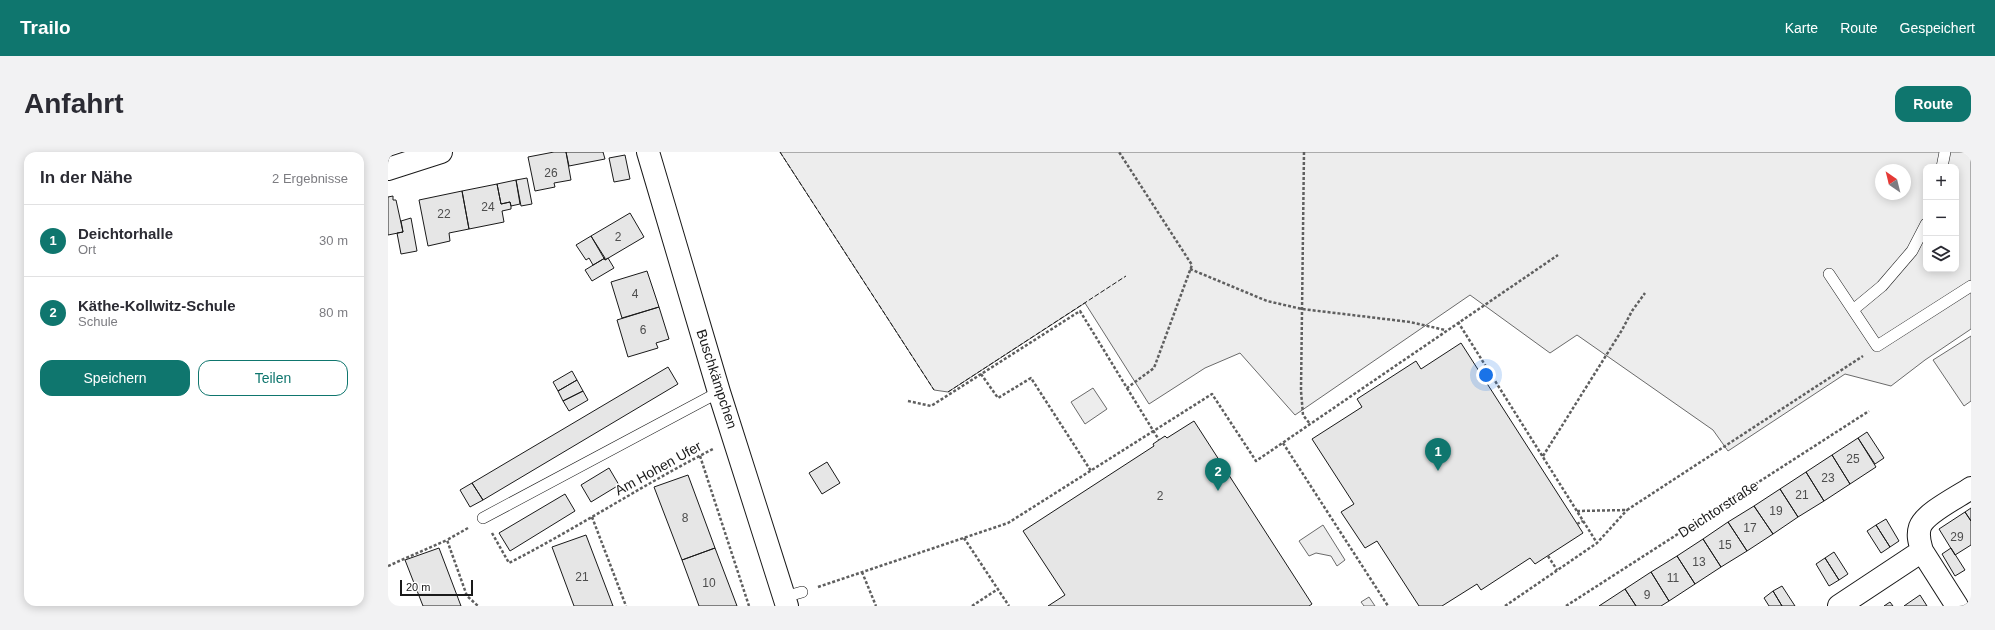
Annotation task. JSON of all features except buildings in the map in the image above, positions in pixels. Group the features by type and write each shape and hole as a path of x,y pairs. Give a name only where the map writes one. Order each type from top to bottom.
{"street":[{"path":"388,169 441,152"},
{"name":"Buschkämpchen","path":"648,152 719,392 791,598"},
{"path":"1957,606 1922,552 1918,538 1920,527 1925,519 1971,488"},
{"path":"1838,606 1922,552"}],"lane":[{"path":"1943,164 1945,152"},
{"path":"1853,310 1882,286 1912,251 1923,230"},
{"path":"1829,274 1876,346 1971,286"},
{"path":"483,518 719,392"}],"path":[{"path":"1119,152 1192,265 1154,368 1127,388"},
{"path":"1304,152 1301,391 1303,415 1310,424"},
{"path":"791,598 862,572 1008,523 1212,394 1256,461 1558,255"},
{"path":"1190,270 1267,301 1302,309 1410,322 1445,331"},
{"path":"1543,456 1622,330 1632,311 1645,293"},
{"path":"908,401 931,406 1080,311 1159,440"},
{"path":"1458,322 1597,543"},
{"path":"1506,606 1597,543 1627,510 1876,346"},
{"path":"981,374 998,398 1031,378 1091,470"},
{"name":"Deichtorstraße","path":"1566,606 1869,412"},
{"name":"Am Hohen Ufer","path":"483,518 509,563 559,537 700,456 735,438"},
{"path":"1283,443 1388,606"},
{"path":"700,456 749,606"},
{"path":"1577,512 1627,510"},
{"path":"592,517 626,606"},
{"path":"388,566 447,540 483,518"},
{"path":"1577,524 1583,521"},
{"path":"964,538 1009,606"},
{"path":"447,540 467,596 478,606"},
{"path":"1548,556 1558,570"},
{"path":"862,572 876,606"},
{"path":"972,606 998,589"}],"shaded area":[{"path":"780,152 1971,152 1971,329 1925,360 1891,386 1845,374 1728,451 1713,430 1577,335 1550,353 1470,295 1295,415 1240,353 1205,368 1149,404 1085,303 948,392 934,390"},
{"path":"1971,336 1971,401 1964,406 1933,360"},
{"path":"1093,388 1107,409 1085,424 1071,402"},
{"path":"1323,525 1345,560 1337,566 1331,556 1316,553 1309,556 1299,541"},
{"path":"1369,597 1375,606 1364,606 1361,602"}],"fence":[{"path":"780,152 934,390"},
{"path":"948,392 1126,276"}],"place":[{"name":"Deichtorhalle","path":"1438,471"},
{"name":"Käthe-Kollwitz-Schule","path":"1218,491"}]}
